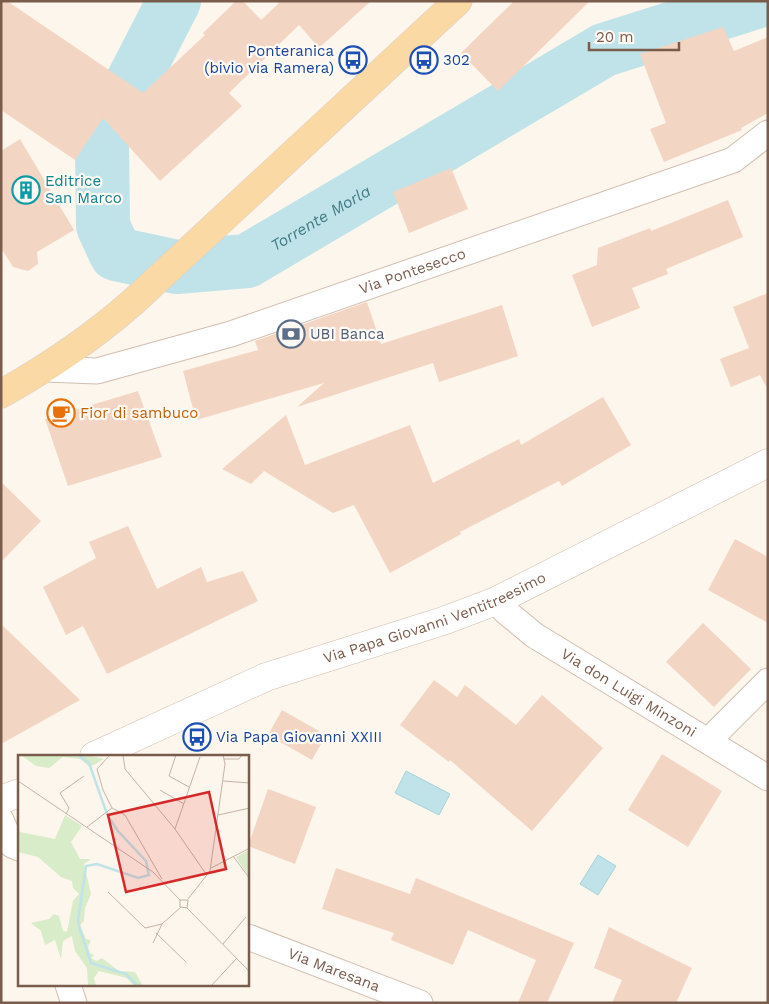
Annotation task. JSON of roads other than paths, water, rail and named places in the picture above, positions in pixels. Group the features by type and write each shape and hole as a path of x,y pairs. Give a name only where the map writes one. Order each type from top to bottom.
{"main road":[{"path":"1,394 46,369 93,336 134,302 458,1"}],"street":[{"name":"Via Pontesecco","path":"46,369 97,371 231,334 733,160 768,133"},
{"name":"Via Papa Giovanni Ventitreesimo","path":"96,755 266,677 443,621 496,601 768,463"},
{"name":"Via don Luigi Minzoni","path":"496,601 534,635 768,778"},
{"path":"708,742 768,681"},
{"path":"1,800 18,793"},
{"path":"1,820 12,845 18,848"},
{"name":"Via Maresana","path":"249,937 420,1003"},
{"path":"68,986 75,1003"},
{"path":"75,1003 79,986"}],"water":[{"path":"406,771 450,794 439,815 395,793"},
{"path":"598,855 616,866 598,895 580,884"}],"waterway":[{"name":"Torrente Morla","path":"174,1 102,141 103,226 116,254 177,267 247,261 604,50 759,1"}],"place":[{"name":"Ponteranica (bivio via Ramera)","path":"353,60"},
{"name":"302","path":"424,60"},
{"name":"Editrice San Marco","path":"26,190"},
{"name":"UBI Banca","path":"291,334"},
{"name":"Fior di sambuco","path":"61,413"},
{"name":"Via Papa Giovanni XXIII","path":"197,737"}]}
